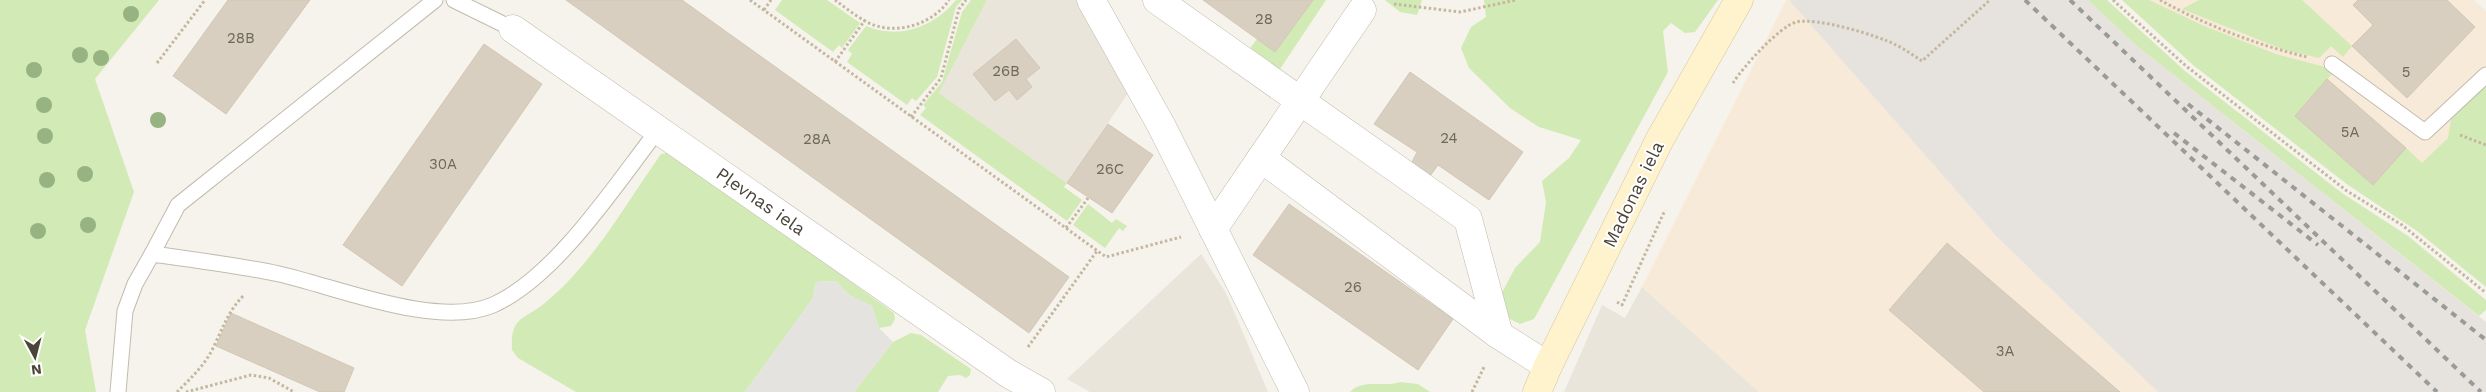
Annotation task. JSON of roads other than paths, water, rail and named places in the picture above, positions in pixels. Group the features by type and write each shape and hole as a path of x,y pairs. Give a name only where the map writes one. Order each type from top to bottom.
{"main road":[{"name":"Madonas iela","path":"1537,392 1660,139 1738,0"}],"street":[{"path":"1091,0 1161,125 1295,392"},
{"path":"1157,0 1299,102 1468,219 1499,336"},
{"path":"1213,229 1362,10"},
{"name":"Pļevnas iela","path":"513,28 658,130 1003,383 1040,392"},
{"path":"1262,158 1499,336 1548,366"}],"lane":[{"path":"118,392 125,311 135,284 178,205 434,0"},
{"path":"454,0 513,28"},
{"path":"2332,64 2425,132 2486,75"},
{"path":"152,254 279,274 384,303 427,311 458,312 493,305 525,286 570,244 658,130"}],"railway":[{"path":"2025,0 2437,392"},
{"path":"2070,0 2481,392"},
{"path":"2188,104 2486,340"},
{"path":"2174,133 2318,245"}]}
